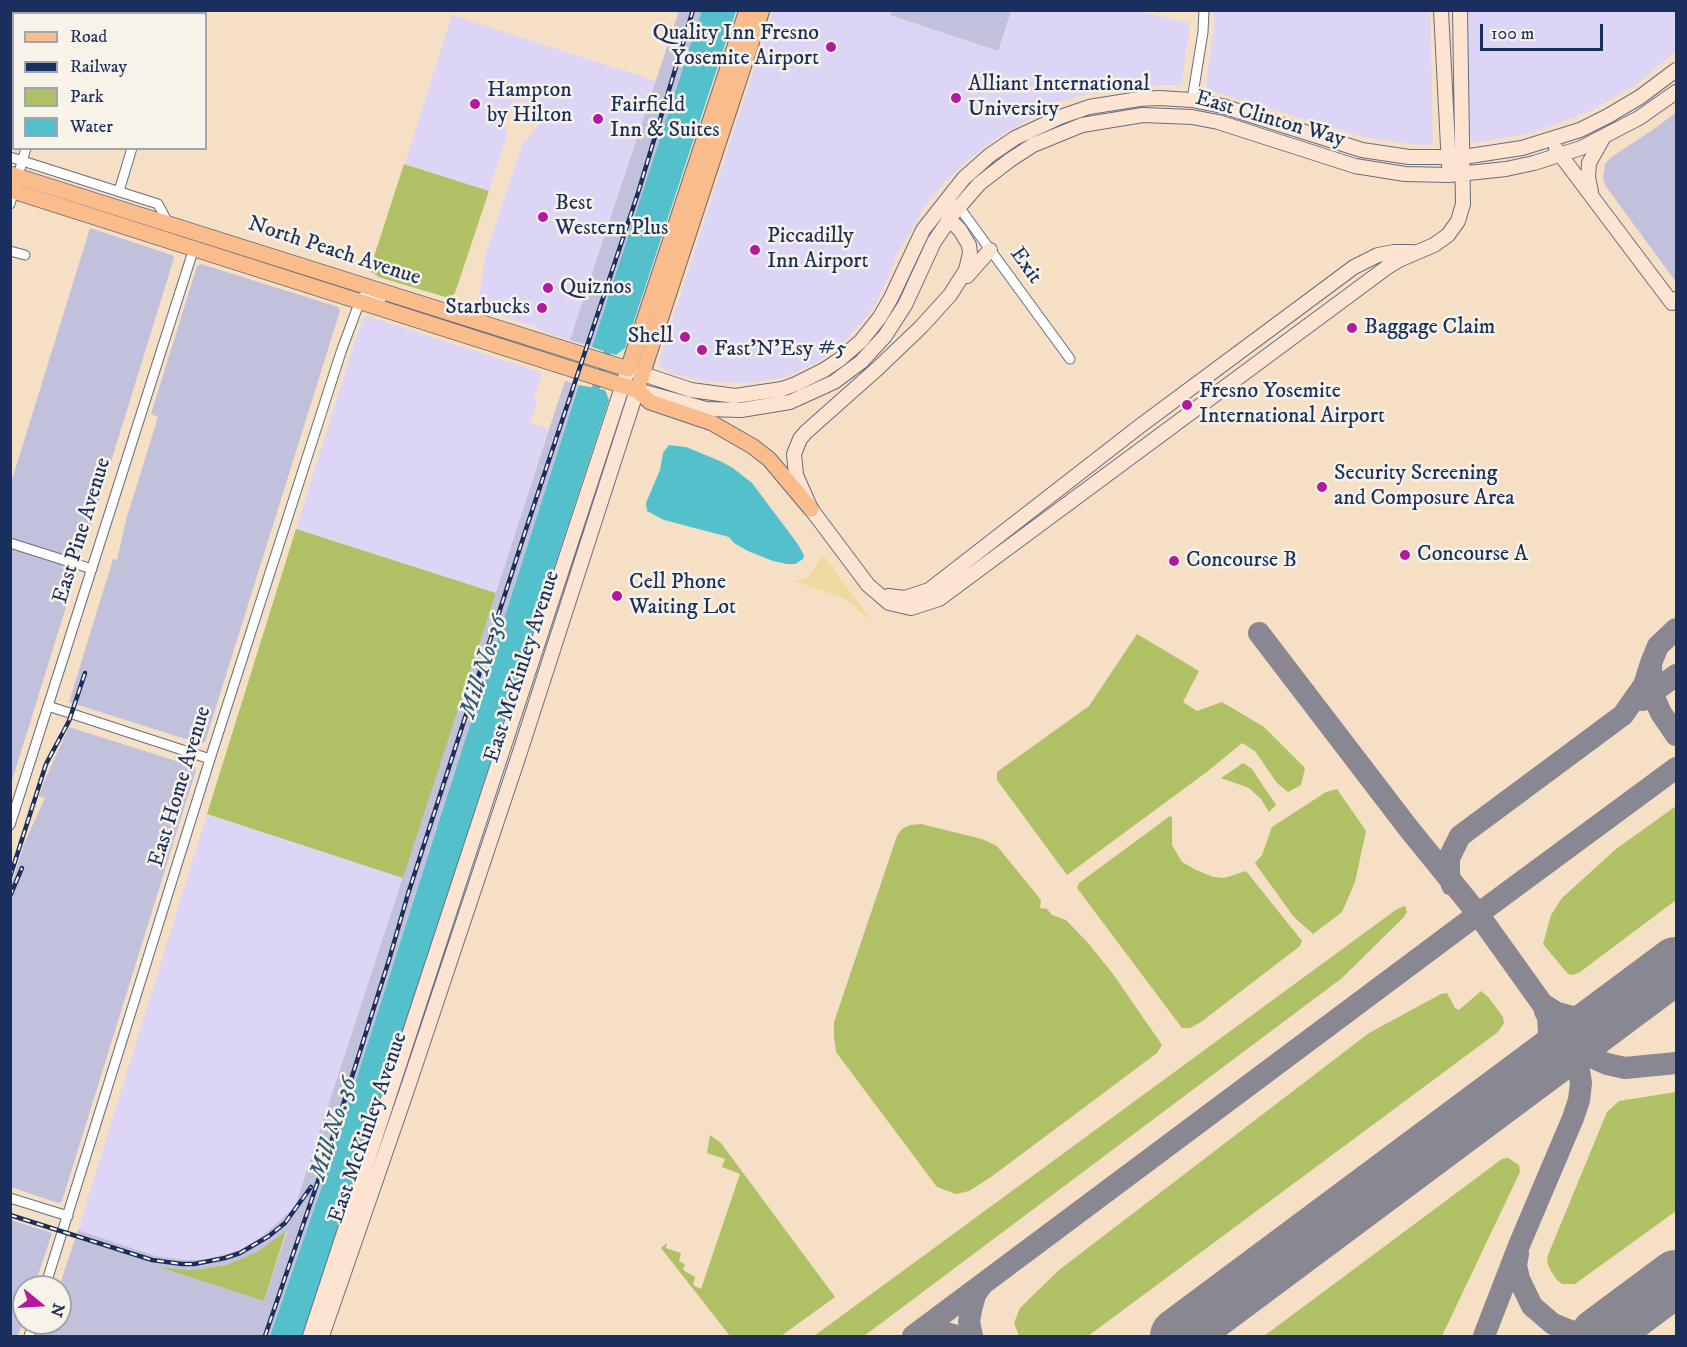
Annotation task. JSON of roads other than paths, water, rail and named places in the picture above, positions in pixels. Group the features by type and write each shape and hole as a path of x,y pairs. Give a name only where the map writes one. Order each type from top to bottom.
{"main road":[{"name":"East McKinley Avenue","path":"322,1336 429,973 635,372 747,10"},
{"name":"East McKinley Avenue","path":"635,372 712,164 762,10"},
{"path":"1441,10 1449,175"},
{"path":"990,250 898,350 800,439 794,454 795,468 812,508 868,585 880,597 900,607 910,608 930,603 947,593 1386,268 1434,245 1448,235 1458,221 1463,204 1460,10"},
{"path":"712,164 709,154 710,147 729,87 735,47"},
{"name":"East Clinton Way","path":"635,372 701,392 735,396 782,389 824,370 861,341 880,317 918,239 946,199 972,170 1026,132 1089,107 1159,98 1192,100 1222,106 1362,150 1409,157 1448,158 1502,153 1550,141 1608,116 1654,88 1677,70"},
{"name":"East Clinton Way","path":"630,387 692,406 724,411 774,406 820,390 861,362 885,336 905,305 928,251 949,219 989,175 1022,152 1055,135 1092,122 1143,115 1192,117 1224,124 1355,166 1405,174 1449,175 1506,169 1561,155 1603,138 1640,118 1677,92"},
{"path":"1092,122 1112,111 1138,108 1181,108 1192,100"},
{"path":"1592,197 1588,169 1592,156 1603,138"},
{"path":"1550,141 1672,303 1677,299"},
{"name":"North Peach Avenue","path":"13,187 195,231 635,372"},
{"name":"North Peach Avenue","path":"13,187 107,220 630,387 650,402 712,423 752,446 776,466 812,508"},
{"path":"946,199 949,219 965,236 970,253 966,270 950,295"},
{"path":"107,220 133,220 182,234 195,231"},
{"path":"194,248 200,243 209,243 260,258 286,260"},
{"path":"868,585 882,593 905,598 928,590 1354,267 1378,255 1418,252"},
{"name":"East McKinley Avenue","path":"310,1336 377,1154 406,1093 520,752 630,387"},
{"path":"1107,453 1117,467"},
{"path":"448,965 445,962 445,954 458,909 464,866"},
{"path":"406,1093 416,1042 435,986 435,978 429,973"}],"street":[{"path":"1192,100 1203,32 1204,10"},
{"path":"13,187 25,150"},
{"path":"119,191 131,150"},
{"path":"10,157 158,204 168,223"},
{"name":"Exit","path":"946,199 959,207 1070,359"},
{"name":"East Pine Avenue","path":"10,825 194,248"},
{"path":"10,250 25,255"},
{"path":"360,300 367,295 398,303 410,300"},
{"name":"East Home Avenue","path":"49,1275 210,759 341,352 360,300"},
{"path":"10,543 92,569"},
{"path":"48,706 210,759"},
{"path":"10,1198 68,1216"}],"water":[{"path":"702,10 736,11 625,348 616,355 592,347"},
{"path":"579,385 605,390 609,400 303,1336 270,1336 322,1186"},
{"path":"669,445 686,447 720,461 752,483 797,543 804,555 803,559 795,564 773,561 748,551 734,543 729,537 664,520 647,511 646,503 660,470 663,453"}],"waterway":[{"name":"Mill No. 36","path":"593,397 611,341"}],"railway":[{"path":"265,1336 330,1146 408,894 638,193 693,10"},
{"path":"10,877 46,764 69,721 85,673"},
{"path":"10,896 22,868"},
{"path":"10,1215 152,1260 194,1264 240,1253 269,1236 285,1223 311,1187"}],"place":[{"name":"Quality Inn Fresno Yosemite Airport","path":"831,47"},
{"name":"Alliant International University","path":"956,98"},
{"name":"Hampton by Hilton","path":"475,104"},
{"name":"Fairfield Inn & Suites","path":"598,119"},
{"name":"Best Western Plus","path":"543,217"},
{"name":"Piccadilly Inn Airport","path":"755,250"},
{"name":"Quiznos","path":"548,288"},
{"name":"Starbucks","path":"542,308"},
{"name":"Baggage Claim","path":"1352,328"},
{"name":"Shell","path":"685,337"},
{"name":"Fast'N'Esy #5","path":"702,350"},
{"name":"Fresno Yosemite International Airport","path":"1187,405"},
{"name":"Security Screening and Composure Area","path":"1322,487"},
{"name":"Concourse A","path":"1405,555"},
{"name":"Concourse B","path":"1174,561"},
{"name":"Cell Phone Waiting Lot","path":"617,596"}]}
